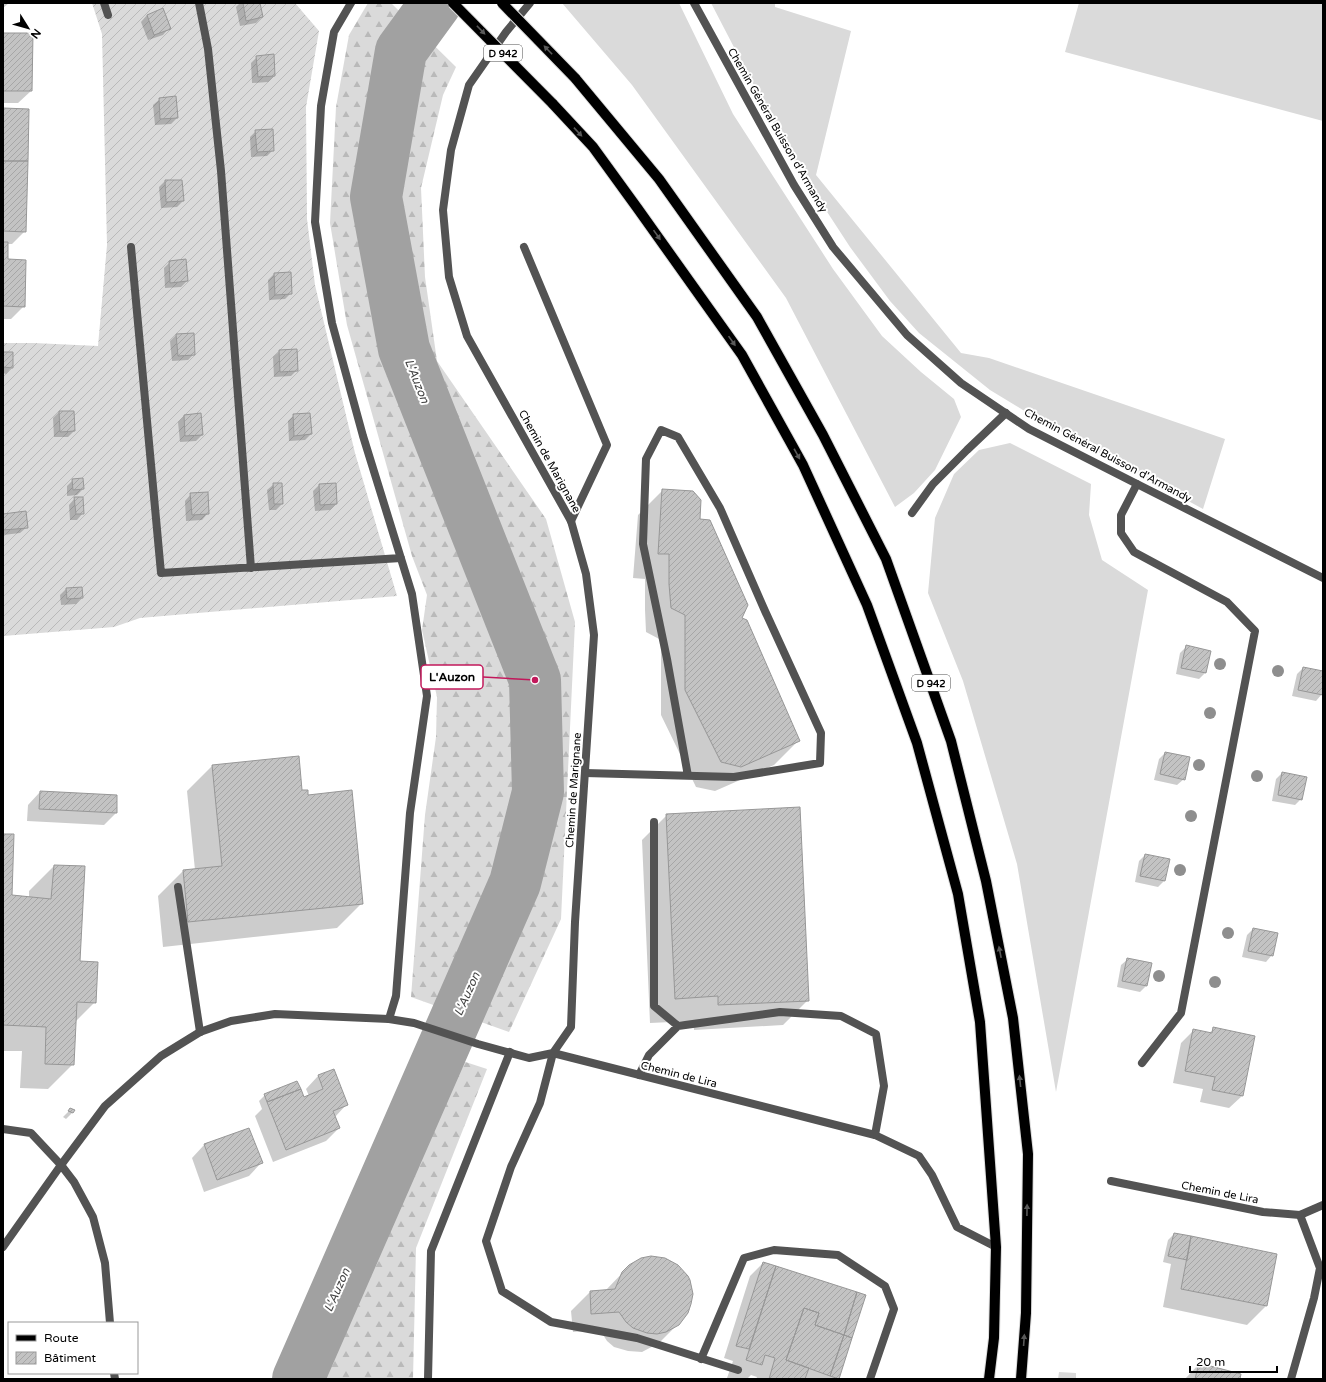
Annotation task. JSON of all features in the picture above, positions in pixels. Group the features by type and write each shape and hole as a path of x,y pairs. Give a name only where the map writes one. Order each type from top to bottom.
{"main road":[{"name":"D 942","path":"453,3 552,103 597,153 742,356 803,464 867,605 917,743 958,894 980,1022 996,1247 994,1338 990,1379"},
{"name":"D 942","path":"502,3 575,78 659,179 757,317 823,435 886,559 952,741 986,881 1013,1018 1028,1154 1026,1313 1021,1379"}],"street":[{"path":"104,3 108,15"},
{"path":"198,3 208,49 221,171 252,568"},
{"path":"351,3 334,32 321,106 315,222 332,324 363,436 412,594 428,696 410,813 396,996 389,1019"},
{"name":"Chemin de Marignane","path":"530,3 506,32 469,85 451,150 443,210 449,277 467,336 571,521 586,574 594,635 575,922 571,1027 553,1053"},
{"name":"Chemin Général Buisson d'Armandy","path":"694,3 794,185 833,246 866,288 908,335 961,383 1030,429 1323,578"},
{"path":"130,247 161,574 401,558"},
{"path":"524,247 607,445 571,521"},
{"path":"912,513 933,484 1006,413"},
{"path":"585,773 688,776 734,777 820,763 820,733 720,508 678,436 661,430 646,459 643,544 667,659 688,776"},
{"path":"1136,484 1121,515 1120,533 1134,552 1227,602 1255,631 1181,1013 1142,1063"},
{"path":"654,822 654,1006 678,1026"},
{"path":"178,887 200,1032"},
{"path":"639,1075 649,1055 678,1026 780,1012 841,1016 876,1034 884,1086 875,1135"},
{"name":"Chemin de Lira","path":"3,1247 6,1239 105,1106 161,1056 200,1032 231,1021 275,1014 389,1019 414,1023 478,1044 529,1058 553,1053 875,1135 919,1156 932,1175 957,1227 996,1247"},
{"path":"428,1379 431,1250 510,1052"},
{"path":"553,1053 540,1103 511,1167 486,1241 502,1291 551,1322 637,1338 738,1370"},
{"path":"3,1129 31,1133 61,1165 74,1182 93,1217 105,1263 110,1322"},
{"name":"Chemin de Lira","path":"1111,1181 1263,1212 1300,1215 1323,1205"},
{"path":"1291,1379 1322,1269 1300,1215"},
{"path":"701,1359 744,1258 774,1250 838,1255 885,1286 894,1309 870,1379"}],"green space":[{"path":"92,3 295,3 319,31 306,107 307,219 315,285 355,453 397,596 140,618 114,627 3,636 3,343 98,346 107,245 102,34"},
{"path":"368,3 391,3 456,67 443,95 421,188 425,277 437,361 546,519 575,622 561,919 509,1032 411,997 425,815 436,737 437,697 422,630 427,595 412,556 347,325 330,223 336,107 349,35"},
{"path":"562,3 679,3 733,114 833,269 882,336 921,372 954,399 961,417 935,470 914,493 895,507 786,298 632,85"},
{"path":"711,3 775,3 775,7 851,31 816,175 961,353 989,358 1225,439 1203,509 1036,418 990,390 919,333 890,301 850,247 790,155"},
{"path":"1079,3 1323,3 1323,121 1065,52"},
{"path":"1010,443 1091,484 1089,515 1102,560 1148,590 1056,1092 1017,864 963,681 928,593 935,518 954,474 979,450"},
{"path":"447,1056 487,1069 416,1248 413,1379 307,1379"},
{"path":"1059,1372 1076,1373 1076,1379 1058,1379"}],"building":[{"path":"243,3 260,3 263,17 246,21"},
{"path":"163,8 171,29 154,35 147,15"},
{"path":"3,33 33,33 32,91 3,91"},
{"path":"274,54 275,76 258,77 256,56"},
{"path":"176,96 178,118 160,119 159,98"},
{"path":"3,108 29,109 28,161 3,161"},
{"path":"273,129 274,151 257,152 255,130"},
{"path":"3,161 28,161 26,232 3,231"},
{"path":"165,180 182,180 184,201 166,202"},
{"path":"3,242 8,242 8,259 26,260 25,307 3,306"},
{"path":"186,259 188,281 170,283 169,261"},
{"path":"291,272 292,294 275,295 274,273"},
{"path":"194,333 195,355 178,356 176,334"},
{"path":"297,349 298,371 280,372 279,350"},
{"path":"3,352 13,352 13,368 3,367"},
{"path":"59,411 74,411 75,431 60,432"},
{"path":"201,413 203,435 185,436 184,415"},
{"path":"310,413 312,434 294,436 293,414"},
{"path":"83,478 84,489 73,490 72,479"},
{"path":"273,483 282,483 283,504 274,504"},
{"path":"336,483 337,504 320,505 319,484"},
{"path":"662,489 693,491 701,500 700,519 710,520 748,605 742,618 747,620 800,741 741,767 721,762 685,690 685,615 671,608 669,554 658,554"},
{"path":"208,492 209,514 192,515 190,493"},
{"path":"74,497 83,497 84,514 76,514"},
{"path":"26,511 28,528 3,530 3,514"},
{"path":"82,587 83,598 67,599 66,588"},
{"path":"1186,645 1211,651 1206,673 1181,668"},
{"path":"1303,667 1323,671 1323,695 1298,690"},
{"path":"1165,752 1190,757 1185,780 1160,774"},
{"path":"299,756 302,790 308,790 308,795 352,790 363,904 188,922 183,870 222,866 212,765"},
{"path":"1282,772 1307,777 1302,800 1278,795"},
{"path":"40,791 117,795 117,813 39,809"},
{"path":"800,807 809,1001 718,1005 718,996 675,999 666,814"},
{"path":"3,834 14,834 12,895 51,899 54,865 85,866 80,961 98,962 96,1003 77,1002 74,1065 45,1064 46,1027 3,1025"},
{"path":"1145,854 1170,859 1165,881 1140,876"},
{"path":"1253,928 1278,933 1273,956 1248,951"},
{"path":"1127,958 1152,963 1147,986 1122,981"},
{"path":"1213,1027 1255,1036 1243,1096 1212,1090 1215,1077 1185,1071 1193,1029 1212,1033"},
{"path":"334,1069 348,1105 333,1111 340,1128 286,1150 267,1102 301,1089 304,1097 323,1089 318,1075"},
{"path":"297,1081 301,1089 267,1102 264,1094"},
{"path":"70,1108 75,1110 73,1113 68,1111"},
{"path":"249,1128 263,1163 217,1180 204,1144"},
{"path":"1174,1233 1191,1236 1187,1260 1168,1256"},
{"path":"1191,1236 1277,1254 1267,1306 1181,1289"},
{"path":"651,1256 665,1258 678,1265 690,1280 693,1294 691,1304 688,1313 679,1325 666,1332 657,1334 647,1333 633,1328 626,1322 619,1312 591,1314 590,1291 615,1289 622,1272 629,1265 641,1258"},
{"path":"763,1262 776,1266 749,1349 736,1346"},
{"path":"776,1266 857,1292 844,1335 815,1325 819,1313 804,1308 786,1360 809,1368 805,1379 769,1379 775,1358 765,1355 762,1365 746,1360"},
{"path":"857,1292 866,1295 852,1338 844,1335"},
{"path":"804,1308 819,1313 815,1325 844,1335 830,1376 786,1360"},
{"path":"844,1335 852,1338 839,1379 830,1376"},
{"path":"1199,1363 1241,1374 1240,1379 1195,1379"}],"waterway":[{"name":"L'Auzon","path":"298,1379 515,883 538,792 535,680 404,349 376,197 401,51 436,3"}],"place":[{"name":"L'Auzon","path":"535,680"}]}
